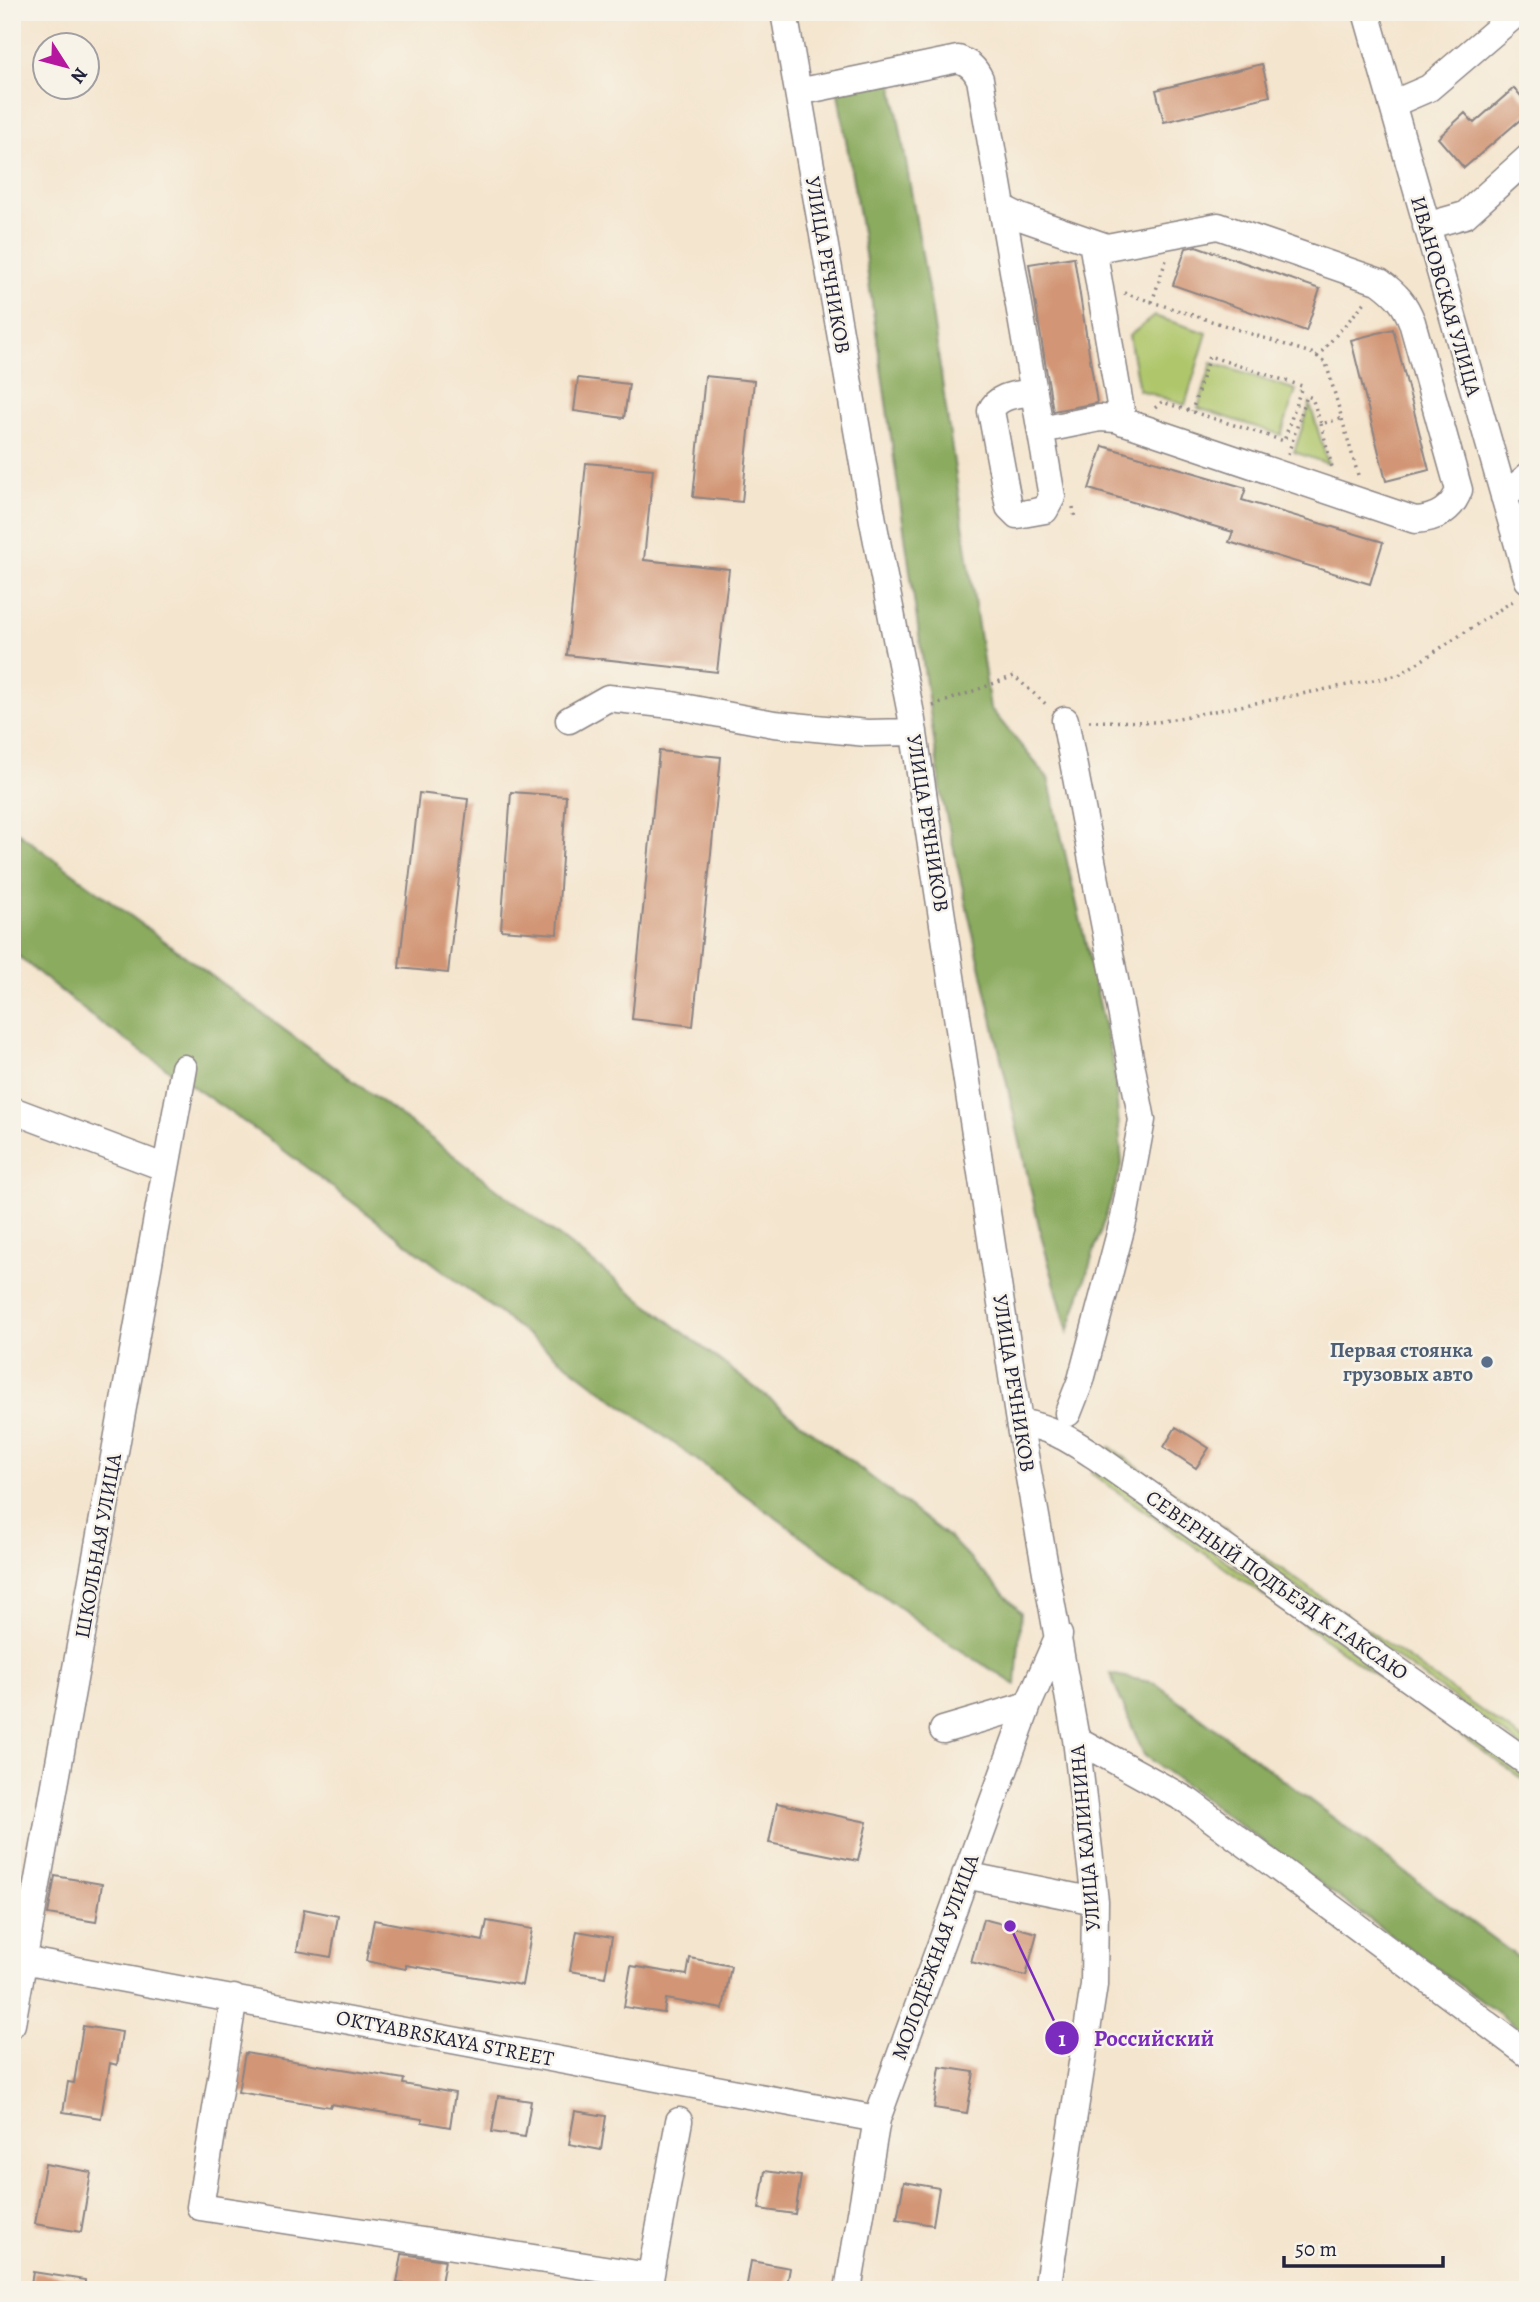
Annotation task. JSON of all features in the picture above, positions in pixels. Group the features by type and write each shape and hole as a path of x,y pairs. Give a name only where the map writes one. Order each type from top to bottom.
{"street":[{"name":"УЛИЦА РЕЧНИКОВ","path":"784,12 871,508 913,723 1019,1422 1059,1635"},
{"name":"ИВАНОВСКАЯ УЛИЦА","path":"1366,12 1504,497 1523,589"},
{"path":"1392,104 1429,88 1518,12"},
{"path":"798,92 958,59 976,70 980,79 1052,496 1045,510 1017,515 1009,507 991,411 1000,398 1034,392"},
{"path":"1426,226 1465,215 1528,158"},
{"path":"1002,208 1020,217 1107,247 1218,226 1380,282 1397,294 1412,322 1459,490 1447,509 1427,519 1415,520 1130,424 1100,418 1041,430"},
{"path":"1092,242 1130,424"},
{"path":"1504,497 1528,476"},
{"path":"569,720 608,698 672,705 774,724 867,733 913,723"},
{"path":"1065,720 1142,1120 1124,1218 1081,1380 1068,1413"},
{"name":"ШКОЛЬНАЯ УЛИЦА","path":"12,2024 18,1959 184,1068"},
{"path":"12,1110 166,1168"},
{"name":"СЕВЕРНЫЙ ПОДЪЕЗД К Г.АКСАЮ","path":"1019,1422 1045,1426 1095,1456 1528,1763"},
{"name":"МОЛОДЁЖНАЯ УЛИЦА","path":"848,2290 877,2119 1028,1705 1059,1635"},
{"name":"УЛИЦА КАЛИНИНА","path":"1047,2290 1094,1985 1095,1901 1076,1739 1059,1635"},
{"path":"943,1730 1028,1705"},
{"path":"1076,1739 1188,1801 1528,2054"},
{"path":"965,1875 1095,1901"},
{"name":"OKTYABRSKAYA STREET","path":"18,1959 877,2119"},
{"path":"234,1998 200,2207 649,2283 678,2121"}],"path":[{"path":"1100,285 1317,357 1326,363 1366,503"},
{"path":"1317,357 1374,292"},
{"path":"1130,424 1162,402 1192,411 1201,412 1284,441 1302,386 1209,356 1192,411"},
{"path":"1299,458 1287,454 1307,396 1312,398 1333,469 1321,465"},
{"path":"1321,424 1343,418"},
{"path":"913,723 1014,676 1065,720 1158,722 1399,675 1523,589"}],"green space":[{"path":"889,64 931,306 990,708 1048,778 1114,1067 1122,1165 1068,1332 1042,1239 942,797 862,233 834,70"},
{"path":"1154,316 1207,333 1185,405 1139,390 1129,336"},
{"path":"1212,363 1296,390 1281,435 1198,408"},
{"path":"1310,404 1328,464 1294,452"},
{"path":"12,828 448,1151 950,1538 1021,1612 1016,1685 941,1638 609,1396 270,1140 94,1018 12,951"},
{"path":"1110,1447 1528,1744 1528,1751 1106,1452"},
{"path":"1095,1468 1528,1775 1528,1783 1091,1473"},
{"path":"1110,1674 1155,1683 1528,1965 1528,2035 1144,1755"}],"building":[{"path":"1262,64 1270,96 1164,122 1156,90"},
{"path":"1514,88 1528,104 1528,113 1464,168 1438,138 1465,113 1474,123"},
{"path":"1196,246 1320,289 1306,331 1173,285 1186,248"},
{"path":"1074,257 1097,403 1053,411 1029,264"},
{"path":"1393,329 1429,470 1386,481 1351,340"},
{"path":"705,376 754,381 742,502 693,497"},
{"path":"578,378 629,384 624,418 574,411"},
{"path":"1103,446 1246,488 1242,500 1383,542 1370,584 1229,542 1233,532 1089,489"},
{"path":"586,463 653,469 644,560 729,569 717,672 567,655"},
{"path":"659,751 721,757 693,1026 632,1019"},
{"path":"511,792 566,796 557,934 501,930"},
{"path":"419,793 468,799 448,973 399,968"},
{"path":"1176,1427 1209,1448 1196,1468 1164,1447"},
{"path":"777,1803 867,1822 858,1861 769,1843"},
{"path":"55,1876 102,1884 96,1922 48,1914"},
{"path":"304,1909 338,1916 331,1957 297,1951"},
{"path":"983,1919 1037,1933 1026,1976 971,1962"},
{"path":"374,1920 483,1941 487,1921 532,1929 522,1985 406,1965 406,1969 366,1961"},
{"path":"577,1931 612,1937 605,1977 570,1971"},
{"path":"690,1958 731,1966 723,2009 666,1999 664,2013 624,2007 631,1966 687,1975"},
{"path":"83,2026 122,2032 117,2065 110,2063 101,2118 63,2112 68,2082 74,2083"},
{"path":"245,2053 404,2079 403,2084 455,2093 450,2127 422,2122 422,2119 238,2092"},
{"path":"940,2067 974,2072 967,2113 934,2108"},
{"path":"498,2096 531,2101 525,2137 492,2132"},
{"path":"575,2111 606,2116 601,2150 569,2144"},
{"path":"45,2164 91,2172 81,2232 35,2224"},
{"path":"765,2171 801,2176 795,2214 759,2209"},
{"path":"904,2182 939,2188 933,2225 897,2219"},
{"path":"402,2254 445,2260 440,2289 397,2283"},
{"path":"751,2261 790,2268 786,2290 746,2290"},
{"path":"33,2272 85,2280 85,2290 30,2290"}],"place":[{"name":"Первая стоянка грузовых авто","path":"1487,1362"},
{"name":"Российский","path":"1010,1926"}]}
